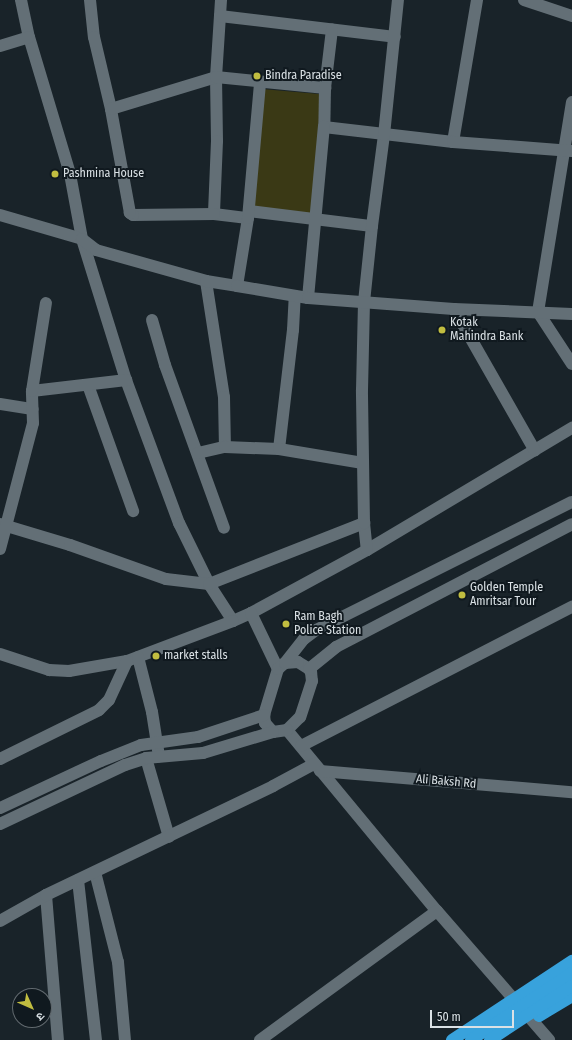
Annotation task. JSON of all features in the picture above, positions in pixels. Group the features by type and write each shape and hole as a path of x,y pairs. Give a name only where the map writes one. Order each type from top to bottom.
{"highway":[{"path":"452,1040 512,999 572,961"},
{"path":"470,1040 572,972"},
{"path":"490,1040 572,986"},
{"path":"503,1040 572,996"}],"street":[{"path":"21,0 29,37 70,174 82,239 126,380 179,523 209,584 233,621"},
{"path":"90,0 94,37 111,108 130,213 133,215 214,214 314,218 372,226"},
{"path":"214,214 217,141 216,77 221,0"},
{"path":"367,550 364,523 363,463 364,302 398,0"},
{"path":"453,142 477,0"},
{"path":"524,0 572,16"},
{"path":"220,16 395,37"},
{"path":"308,298 314,218 324,127 325,88 332,29"},
{"path":"0,46 29,37"},
{"path":"111,108 216,77 260,83 325,88"},
{"path":"237,286 248,215 260,83"},
{"path":"572,102 568,150 538,312 572,364"},
{"path":"324,127 453,142 568,150"},
{"path":"0,215 82,239 96,250 206,281 308,298 454,309 572,314"},
{"path":"206,281 224,397 225,447"},
{"path":"279,449 294,330 295,296"},
{"path":"0,550 4,525 32,429 32,391 46,303"},
{"path":"454,309 534,451"},
{"path":"152,320 165,365 224,528"},
{"path":"32,391 126,380"},
{"path":"88,384 133,511"},
{"path":"0,404 33,409"},
{"path":"0,654 59,671 133,659 233,621 251,613 367,550 572,428"},
{"path":"198,453 225,447 279,449 363,463"},
{"path":"273,732 265,723 264,715 282,666 304,639 316,630 572,502"},
{"path":"4,525 70,545 166,579 209,584 364,523"},
{"path":"309,669 336,647 572,524"},
{"path":"301,746 572,607"},
{"path":"251,613 282,666"},
{"path":"133,659 158,741 159,756"},
{"path":"0,759 99,710 109,700 133,659"},
{"path":"0,824 125,765 146,758 203,753 273,732 286,730 300,717 312,681 311,672 309,669 298,662 282,666"},
{"path":"0,808 101,761 141,745 158,741 198,737 264,715"},
{"path":"286,730 301,746 437,911 549,1040"},
{"path":"146,758 169,836"},
{"path":"0,921 78,880 274,786 317,767"},
{"name":"Ali Baksh Rd","path":"317,767 572,792"},
{"path":"96,872 118,962 124,1040"},
{"path":"78,880 96,1040"},
{"path":"46,896 58,1040"},
{"path":"260,1040 437,911"}],"shaded area":[{"path":"262,89 322,94 311,215 251,210"}],"place":[{"name":"Bindra Paradise","path":"257,76"},
{"name":"Pashmina House","path":"55,174"},
{"name":"Kotak Mahindra Bank","path":"442,330"},
{"name":"Golden Temple Amritsar Tour","path":"462,595"},
{"name":"Ram Bagh Police Station","path":"286,624"},
{"name":"market stalls","path":"156,656"}]}
